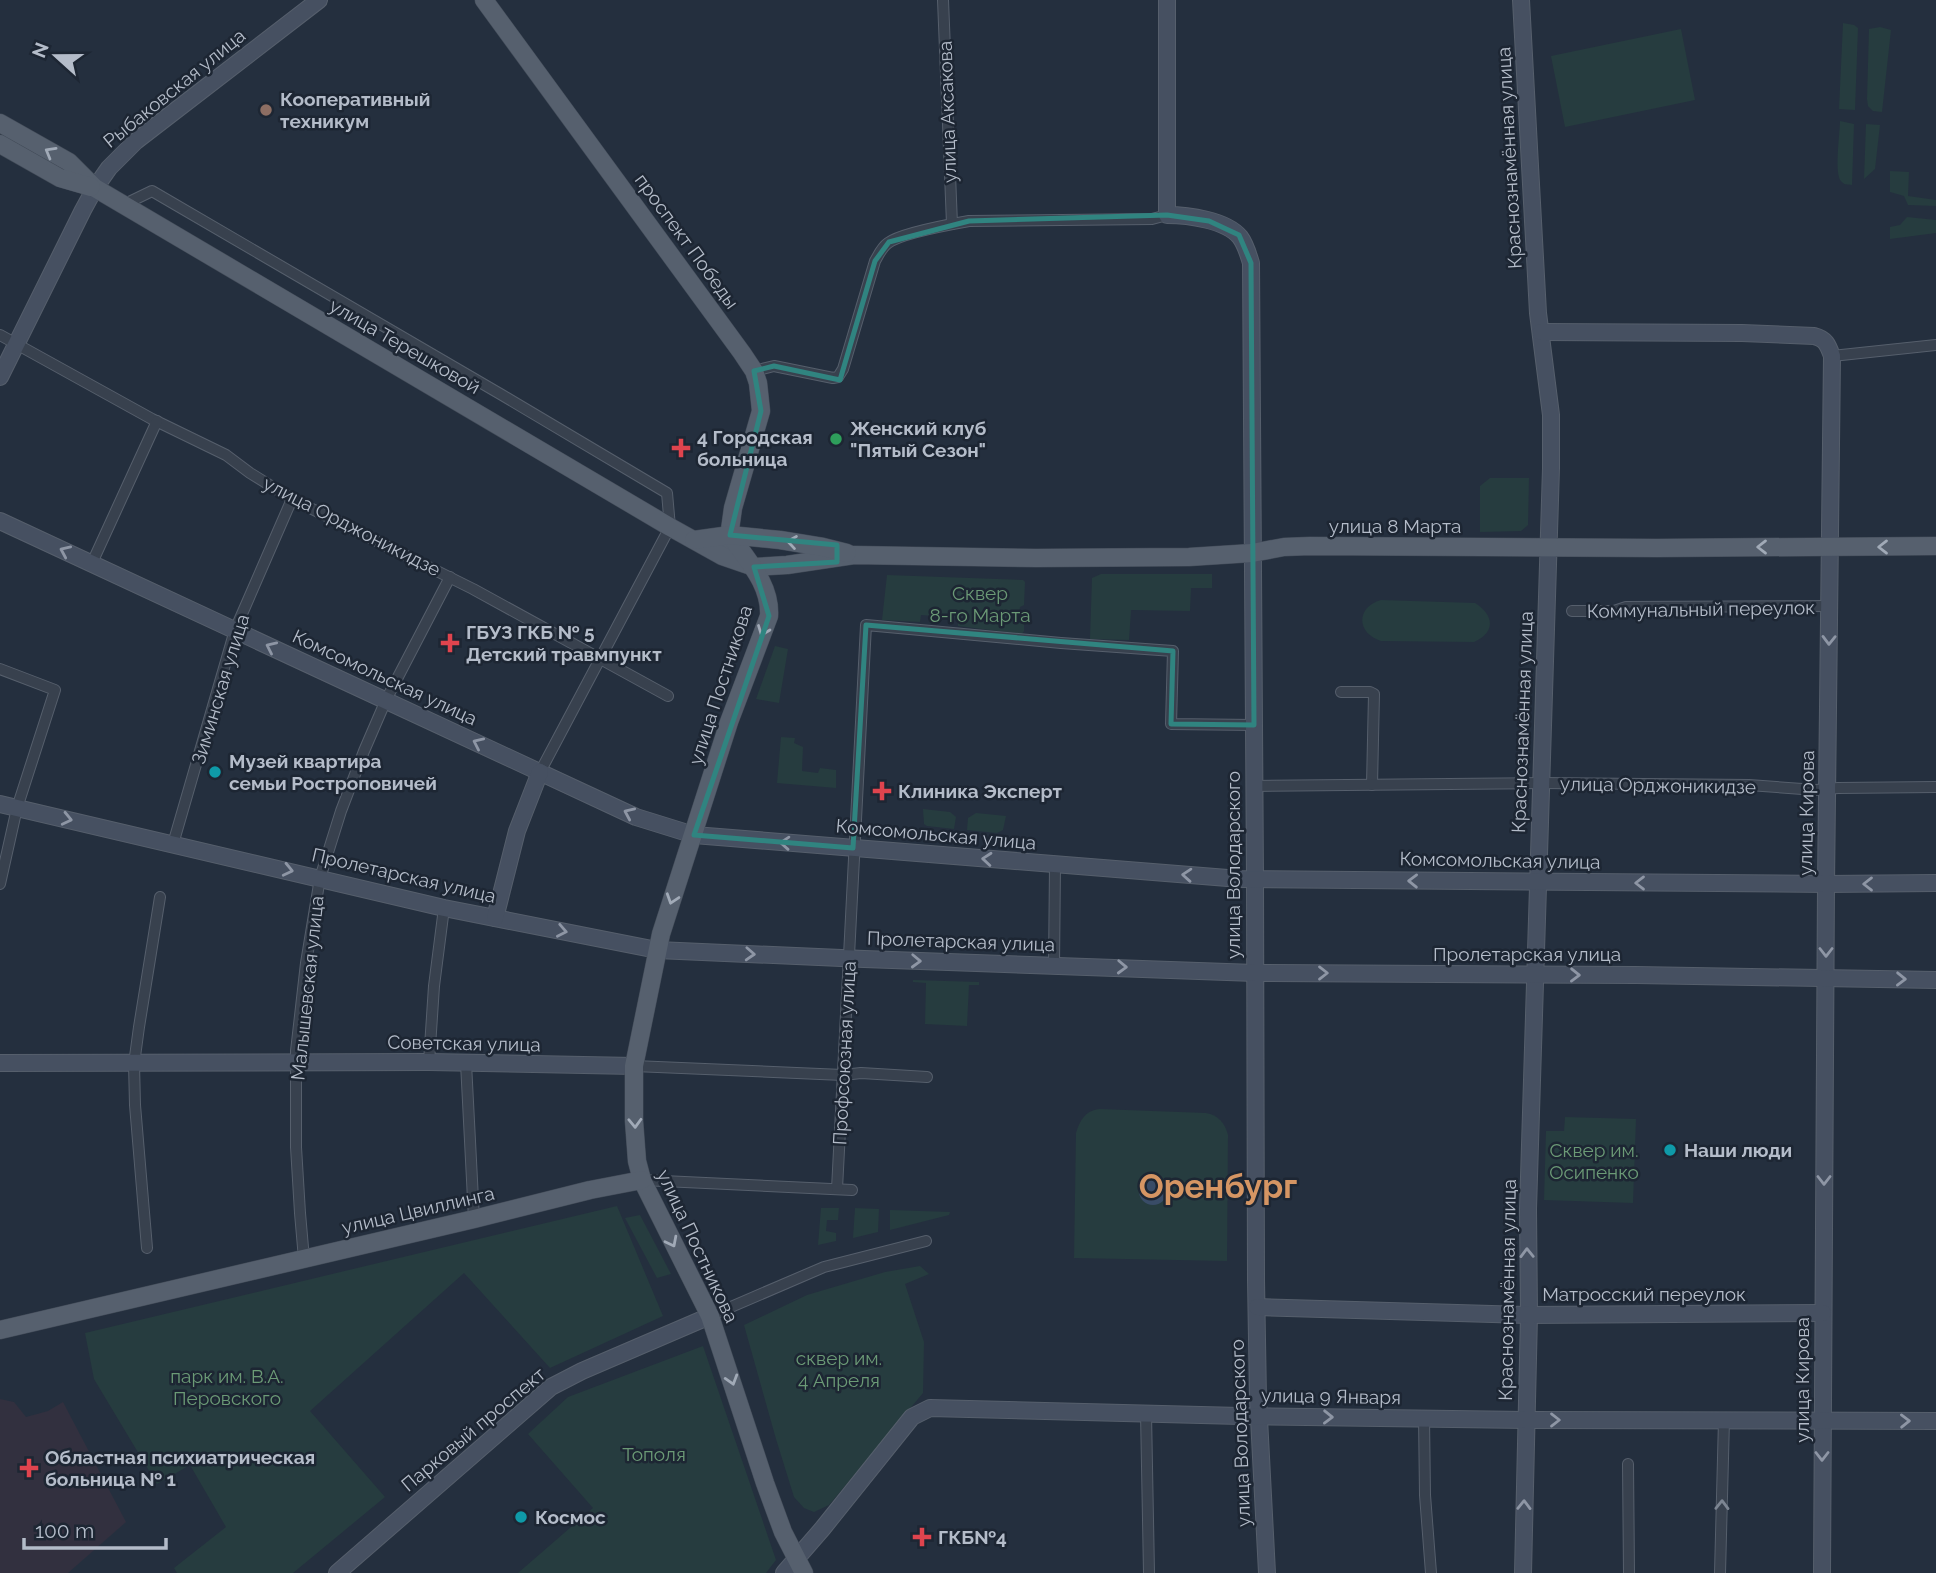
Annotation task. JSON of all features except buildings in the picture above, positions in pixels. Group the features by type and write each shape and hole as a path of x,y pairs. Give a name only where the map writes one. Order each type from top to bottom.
{"main road":[{"name":"Рыбаковская улица","path":"0,377 95,188 109,168 136,141 319,0"},
{"name":"проспект Победы","path":"484,0 754,371 761,411 733,508 730,535 723,556"},
{"path":"1167,0 1167,215"},
{"name":"Краснознамённая улица","path":"1521,0 1533,230 1551,415 1527,1248 1529,1315 1522,1573"},
{"name":"улица Терешковой","path":"0,123 69,162 95,188 123,205 670,527 723,556 754,567"},
{"name":"улица Терешковой","path":"0,144 60,178 95,188"},
{"name":"улица Володарского","path":"1167,215 1184,215 1226,227 1239,235 1247,248 1251,263 1256,1307 1267,1573"},
{"path":"1541,331 1742,333 1814,337 1822,338 1827,343 1832,356"},
{"name":"улица Кирова","path":"1822,1573 1832,356"},
{"name":"Комсомольская улица","path":"0,521 636,817 694,835 1255,879 1936,883"},
{"path":"694,540 730,535 754,567"},
{"name":"улица 8 Марта","path":"730,535 791,541 854,555"},
{"name":"улица 8 Марта","path":"754,567 854,555 1189,557 1310,546 1936,546"},
{"name":"улица Постникова","path":"754,567 769,606 769,616 729,722 657,950 634,1066 636,1148 642,1180 710,1316 794,1569"},
{"path":"495,918 517,831 540,772"},
{"name":"Пролетарская улица","path":"0,804 444,908 657,950 1255,973 1936,980"},
{"name":"Советская улица","path":"0,1063 429,1062 634,1066"},
{"name":"улица Цвиллинга","path":"0,1327 642,1180"},
{"name":"Матросский переулок","path":"1256,1307 1529,1315 1823,1313"},
{"name":"Парковый проспект","path":"337,1573 551,1387 710,1316"},
{"name":"улица 9 Января","path":"794,1569 912,1418 930,1408 1526,1420 1936,1421"}],"street":[{"name":"улица Аксакова","path":"943,0 952,224"},
{"path":"123,205 152,191 667,493 670,527 540,772"},
{"path":"754,371 774,366 838,377 843,369 879,253 889,242 896,239 969,221 1152,219 1167,215"},
{"name":"улица Орджоникидзе","path":"0,335 226,455 292,499 450,577 667,696"},
{"path":"1832,356 1936,345"},
{"path":"92,563 158,421"},
{"name":"Зиминская улица","path":"173,844 235,630 292,499"},
{"name":"Малышевская улица","path":"304,1259 296,1147 295,1063 306,963 320,878 341,811 386,700 450,577"},
{"name":"Коммунальный переулок","path":"1572,611 1614,611 1626,607 1830,606"},
{"name":"Профсоюзная улица","path":"837,1188 866,625 1173,651 1171,724 1254,725"},
{"path":"0,670 55,690 16,808 0,884"},
{"path":"1341,692 1374,694 1372,785"},
{"name":"улица Орджоникидзе","path":"1254,786 1541,783 1749,785 1828,789 1936,787"},
{"path":"1054,965 1055,865"},
{"path":"147,1248 137,1143 134,1064 160,897"},
{"path":"429,1062 434,986 444,908"},
{"path":"466,1063 474,1219"},
{"name":"Советская улица","path":"634,1066 927,1077"},
{"name":"улица Цвиллинга","path":"642,1180 852,1190"},
{"name":"Парковый проспект","path":"710,1316 824,1267 926,1241"},
{"path":"1146,1413 1149,1573"},
{"path":"1424,1418 1425,1495 1431,1573"},
{"path":"1720,1573 1724,1420"},
{"path":"1628,1464 1629,1573"}],"highlighted area":[{"path":"1167,215 1209,221 1239,235 1251,263 1254,725 1171,724 1173,651 866,625 853,848 694,835 769,616 754,567 837,562 837,545 730,535 761,411 754,371 774,366 840,380 875,261 889,242 969,221"}],"shaded area":[{"path":"0,1399 14,1402 26,1417 48,1411 63,1402 126,1522 68,1573 0,1573"}],"green space":[{"path":"1843,23 1858,28 1855,110 1839,109"},
{"path":"1880,27 1891,30 1882,112 1873,111 1868,106 1867,99 1869,29"},
{"path":"1681,29 1695,100 1565,127 1551,56"},
{"path":"1840,121 1854,124 1852,185 1844,184 1839,177"},
{"path":"1866,124 1880,125 1875,169 1864,179"},
{"path":"1890,171 1909,172 1908,196 1936,200 1936,206 1908,205 1904,196 1890,192"},
{"path":"1907,217 1936,220 1936,233 1890,239 1890,227 1900,225"},
{"path":"1490,478 1529,478 1528,525 1521,531 1480,532 1480,486"},
{"path":"1101,574 1212,574 1212,588 1191,588 1190,611 1131,610 1129,640 1090,639 1092,578"},
{"name":"Сквер 8-го Марта","path":"887,575 1023,580 1024,605 1020,607 1018,623 1024,624 1024,631 1022,634 958,626 958,618 921,615 920,622 882,620"},
{"path":"1381,600 1475,603 1489,618 1489,628 1474,642 1381,641 1367,632 1362,620 1367,608"},
{"path":"775,646 788,649 779,703 756,699"},
{"path":"781,737 795,738 794,743 803,747 802,771 818,773 820,768 836,770 836,788 777,783"},
{"path":"923,809 950,812 956,817 954,829 927,826 924,824"},
{"path":"976,813 1006,816 1003,830 997,833 967,830 968,818"},
{"path":"913,980 979,982 979,985 969,985 967,1026 925,1024 926,983"},
{"path":"1099,1109 1206,1113 1220,1120 1228,1135 1227,1261 1074,1258 1076,1133 1084,1117"},
{"name":"Сквер им. Осипенко","path":"1565,1117 1636,1119 1633,1203 1544,1200 1546,1131 1564,1131"},
{"name":"парк им. В.А. Перовского","path":"617,1206 663,1316 550,1368 464,1273 310,1411 385,1497 293,1573 177,1573 174,1568 226,1527 190,1465 157,1484 94,1379 85,1333"},
{"path":"821,1208 839,1208 838,1220 827,1220 826,1231 836,1233 836,1241 818,1245"},
{"path":"855,1208 879,1209 878,1232 853,1238"},
{"path":"890,1210 950,1212 949,1215 890,1230"},
{"path":"640,1215 671,1274 657,1278 625,1218"},
{"name":"сквер им. 4 Апреля","path":"920,1266 929,1274 905,1284 924,1342 923,1393 829,1505 814,1512 804,1508 794,1497 744,1325 807,1295 885,1272"},
{"name":"Тополя","path":"703,1346 776,1560 766,1573 518,1573 593,1508 528,1434 568,1397"}],"water":[{"path":"1153,1177 1163,1181 1167,1191 1163,1201 1153,1205 1143,1201 1139,1191 1143,1181"}],"place":[{"name":"Кооперативный техникум","path":"266,110"},
{"name":"Женский клуб \"Пятый Сезон\"","path":"836,439"},
{"name":"4 Городская больница","path":"681,448"},
{"name":"ГБУЗ ГКБ № 5 Детский травмпункт","path":"450,643"},
{"name":"Музей квартира семьи Ростроповичей","path":"215,772"},
{"name":"Клиника Эксперт","path":"882,791"},
{"name":"Наши люди","path":"1670,1150"},
{"name":"Областная психиатрическая больница № 1","path":"29,1468"},
{"name":"Космос","path":"521,1517"},
{"name":"ГКБ№4","path":"922,1537"}],"district":[{"name":"Оренбург","path":"1218,1186"}]}
